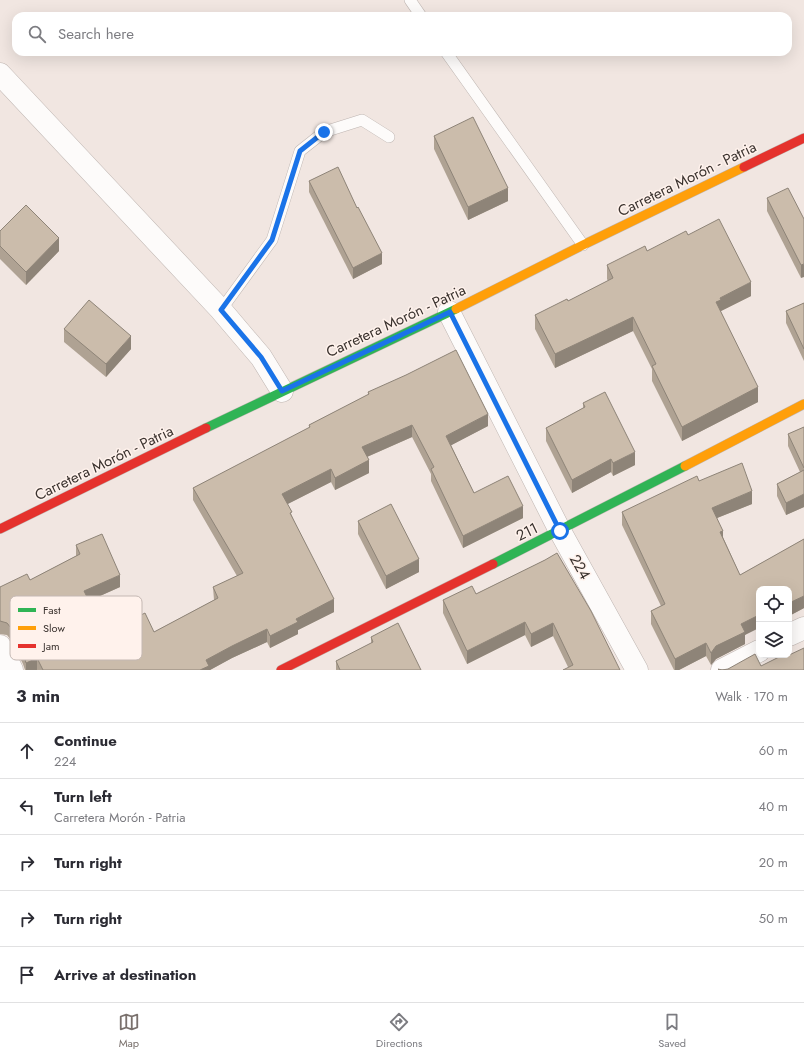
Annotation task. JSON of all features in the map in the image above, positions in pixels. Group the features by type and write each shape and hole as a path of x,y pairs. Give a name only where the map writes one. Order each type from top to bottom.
{"main road":[{"name":"Carretera Morón - Patria","path":"0,529 282,391 450,312 583,245 804,138"},
{"name":"211","path":"281,670 560,531 804,404"}],"street":[{"path":"0,74 221,310 261,357 282,391"},
{"name":"224","path":"450,312 560,531 637,670"},
{"path":"792,634 804,628"},
{"path":"0,646 12,670"},
{"path":"722,670 756,653"}],"lane":[{"path":"410,0 418,12"},
{"path":"449,56 583,245"},
{"path":"221,310 272,240 300,151 324,132 362,120 389,137"}],"building":[{"path":"473,117 508,188 468,207 434,136"},
{"path":"338,167 357,208 358,207 382,253 353,268 309,181"},
{"path":"788,188 804,219 804,264 801,265 767,198"},
{"path":"26,205 59,238 26,272 0,246 0,231"},
{"path":"719,219 751,282 720,298 721,300 716,302 758,387 682,427 652,366 656,364 633,317 555,354 535,315 567,299 568,301 613,278 607,265 645,246 647,251 686,231 688,235"},
{"path":"89,300 131,336 106,364 64,329"},
{"path":"804,303 804,349 786,311"},
{"path":"456,350 488,414 446,436 474,493 508,476 523,506 463,536 431,469 434,467 412,425 362,447 369,460 335,478 331,469 282,494 292,512 290,513 334,599 296,619 298,622 270,636 267,629 232,646 206,660 209,666 200,670 43,670 38,660 142,660 142,614 145,613 154,632 218,598 213,587 243,573 193,488 310,427 309,425 369,394 368,392"},
{"path":"605,392 635,452 613,463 611,459 572,480 546,428 585,407 583,403"},
{"path":"804,427 804,468 788,434"},
{"path":"742,463 752,491 712,508 723,531 720,532 740,575 804,539 804,596 792,602 792,586 756,586 756,616 741,624 745,632 716,646 711,653 706,643 675,659 651,611 665,604 622,512 697,476 699,481"},
{"path":"804,470 804,494 786,503 777,484"},
{"path":"391,504 419,559 386,576 358,521"},
{"path":"102,534 120,575 84,591 86,596 10,596 10,627 7,623 0,621 0,587 27,574 30,580 80,554 76,545"},
{"path":"557,553 591,611 620,670 563,670 573,665 553,623 531,634 525,622 467,651 443,600 472,586 476,594"},
{"path":"398,623 421,670 340,670 336,661 373,642 371,637"},
{"path":"804,648 804,670 722,670 728,669 755,654 761,666 777,658 792,658 792,654"},
{"path":"25,660 33,660 26,663"}],"traffic: fast":[{"path":"206,428 456,309"},
{"path":"493,564 685,466"}],"traffic: slow":[{"path":"456,309 583,245 744,167"},
{"path":"685,466 804,404"}],"traffic: jam":[{"path":"744,167 804,138"},
{"path":"0,529 206,428"},
{"path":"281,670 493,564"}],"route":[{"path":"324,132 300,151 272,240 221,310 261,357 282,391 450,312 560,531"}]}
